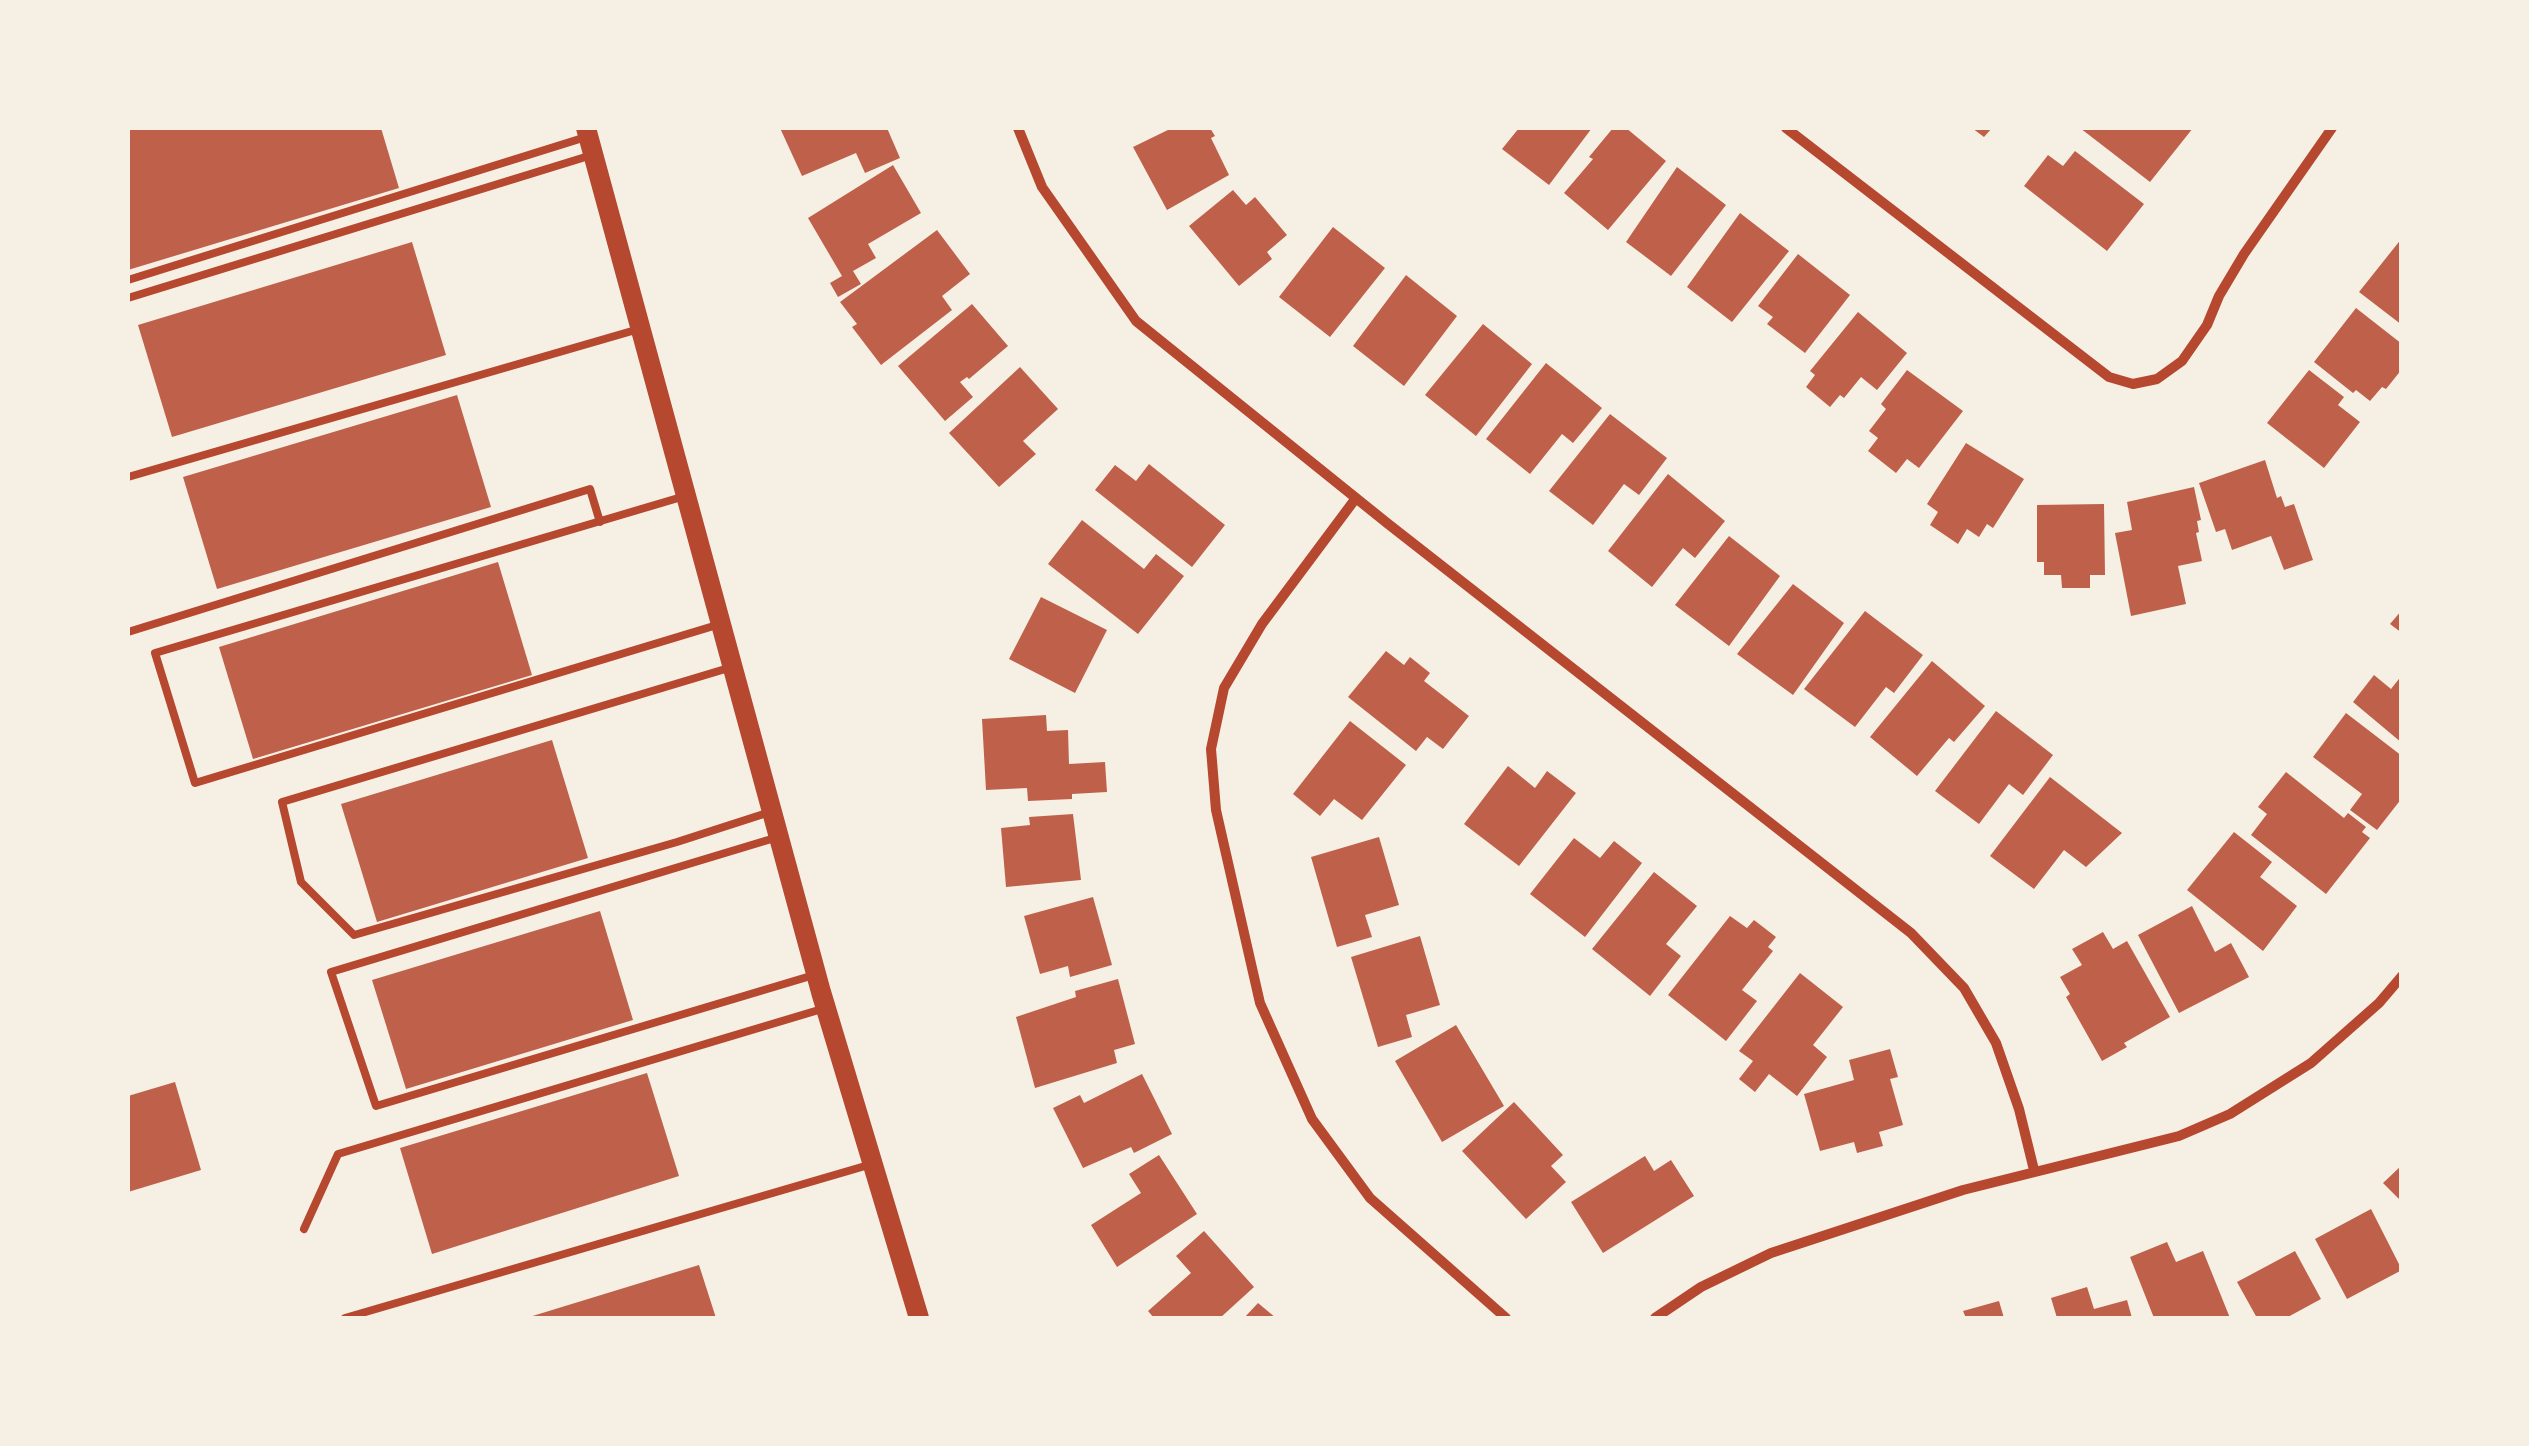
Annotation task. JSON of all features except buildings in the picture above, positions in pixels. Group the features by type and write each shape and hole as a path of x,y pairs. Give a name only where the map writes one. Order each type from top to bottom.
{"main road":[{"path":"590,139 816,974 918,1318"}],"street":[{"path":"1018,128 1042,187 1136,321 1911,932 1964,988 1996,1044 2019,1109 2034,1170"},
{"path":"1786,128 2109,377 2133,384 2157,378 2182,360 2206,325 2244,254 2332,128"},
{"path":"1356,498 1262,624 1224,688 1211,750 1216,810 1260,1003 1312,1119 1370,1198 1506,1318"},
{"path":"1654,1318 1702,1287 1771,1252 1963,1190 2178,1136 2230,1114 2311,1064 2402,976"}],"lane":[{"path":"128,280 590,139"},
{"path":"128,298 590,139"},
{"path":"128,477 640,329"},
{"path":"128,632 590,490 600,522"},
{"path":"685,496 155,652 195,784 720,624"},
{"path":"732,667 282,802 301,882 354,934 772,812"},
{"path":"778,837 331,972 376,1106 816,974"},
{"path":"304,1228 338,1154 826,1007"},
{"path":"345,1318 872,1164"}]}
